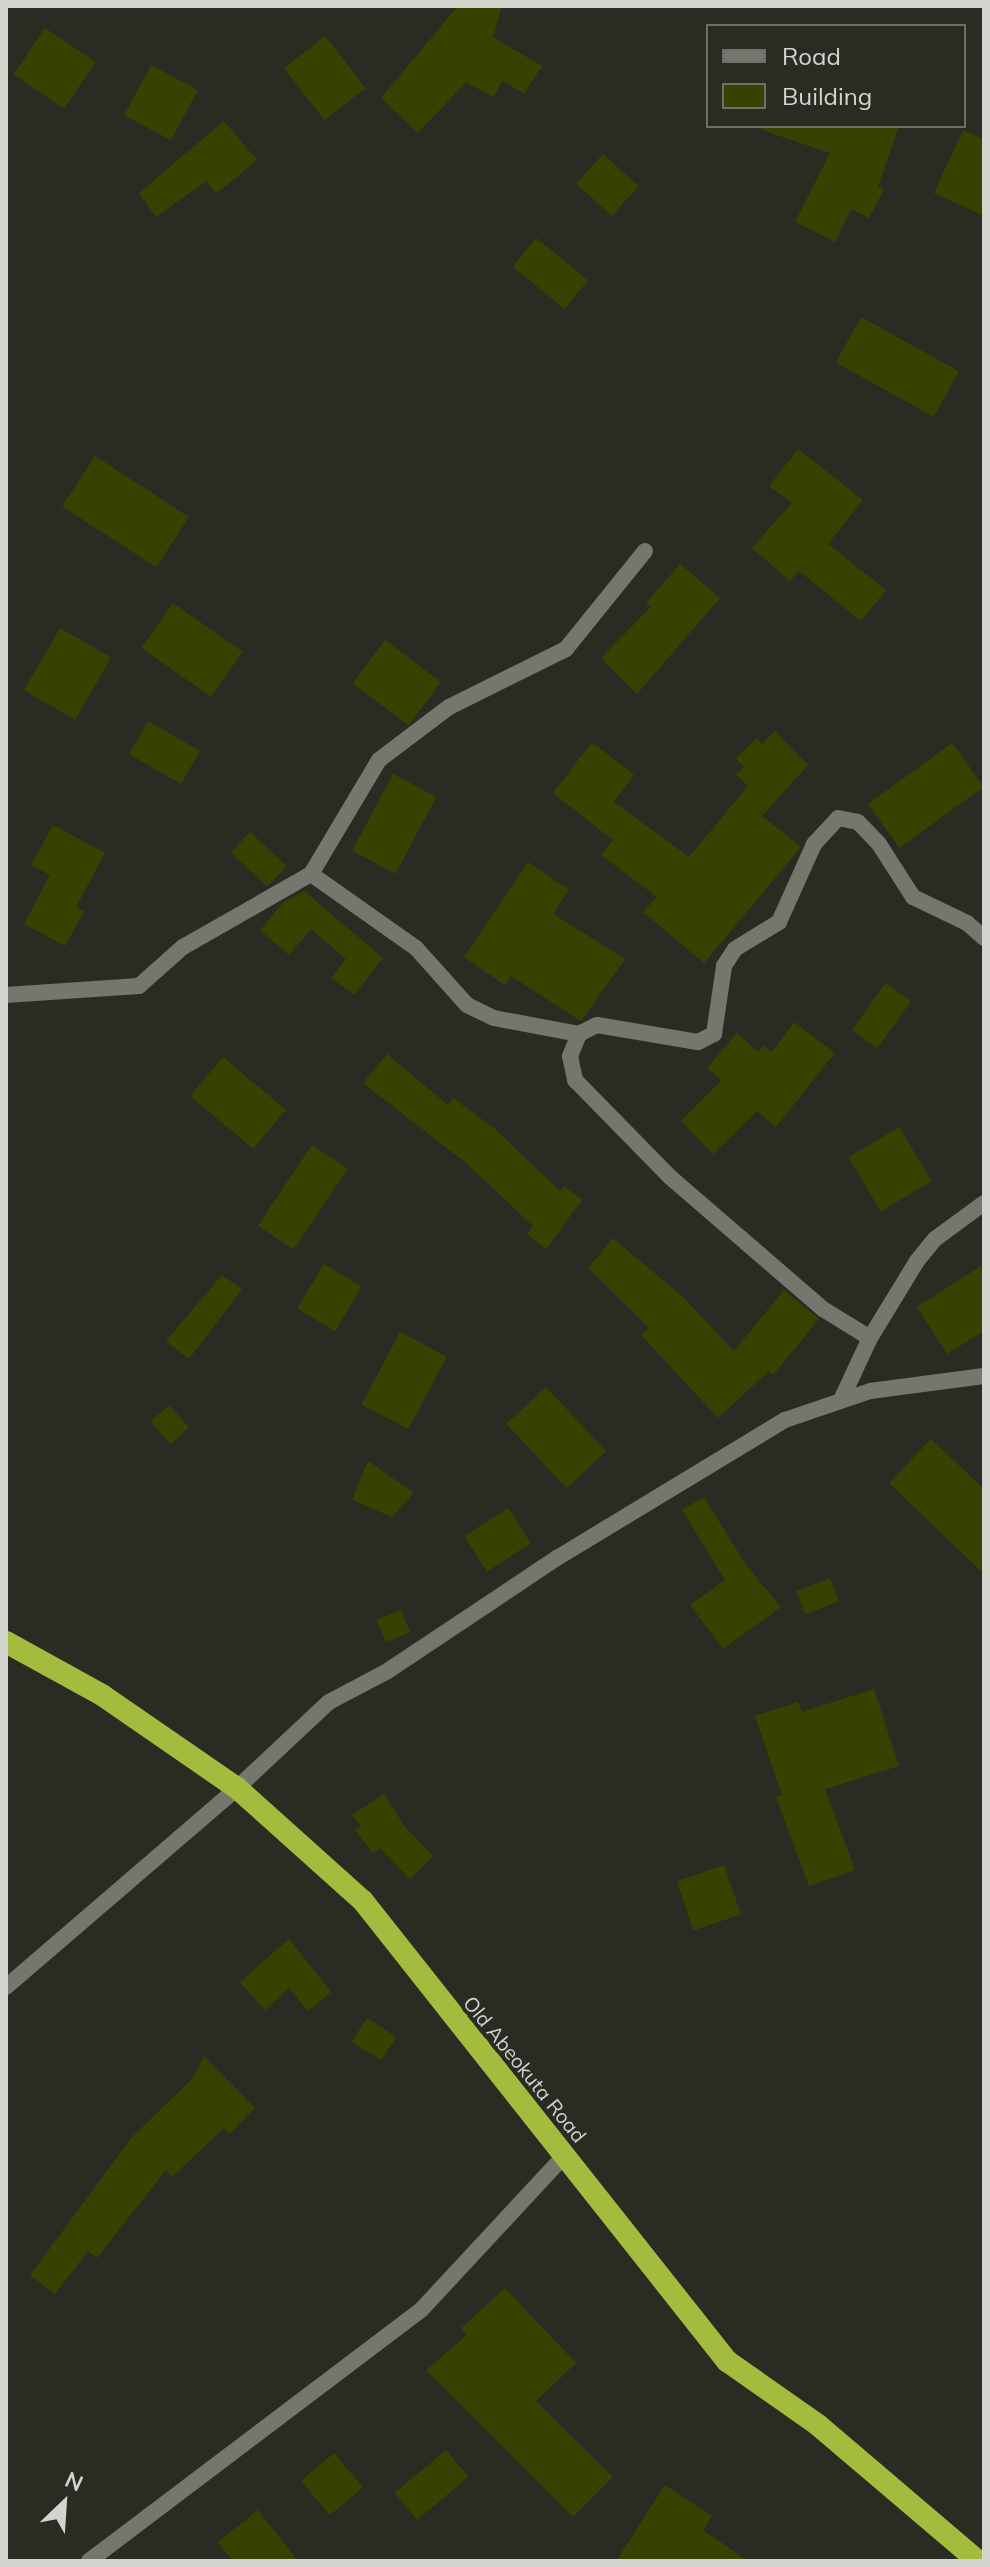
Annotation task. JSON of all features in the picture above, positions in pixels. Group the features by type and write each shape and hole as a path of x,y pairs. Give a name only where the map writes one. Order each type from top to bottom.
{"highway":[{"name":"Old Abeokuta Road","path":"6,1642 102,1695 237,1788 363,1901 727,2361 818,2425 978,2561"}],"street":[{"path":"6,995 139,986 183,947 311,874 379,760 449,707 566,649 645,551"},
{"path":"311,874 416,948 467,1005 494,1018 579,1034 597,1025 698,1042 714,1034 724,966 735,949 779,922 814,844 838,818 858,822 879,844 913,897 967,923 984,938"},
{"path":"579,1034 570,1056 575,1080 670,1177 823,1309 870,1338"},
{"path":"842,1398 870,1338 935,1239 984,1203"},
{"path":"6,1987 237,1788 329,1702 386,1672 557,1558 785,1420 842,1398 984,1376"},
{"path":"89,2561 421,2310 564,2156"}],"building":[{"path":"458,6 502,6 493,37 542,66 524,94 503,81 493,97 466,82 418,133 381,98"},
{"path":"45,28 96,62 64,109 14,74"},
{"path":"325,36 366,88 325,120 284,68"},
{"path":"151,65 198,90 171,140 124,115"},
{"path":"224,121 257,160 216,194 206,181 156,217 139,193"},
{"path":"898,128 878,186 884,189 869,218 851,209 835,242 795,222 830,153 762,130"},
{"path":"963,130 984,139 984,216 934,193"},
{"path":"603,154 639,186 612,216 576,184"},
{"path":"536,238 588,280 565,309 513,267"},
{"path":"861,317 959,371 934,417 836,362"},
{"path":"798,449 863,500 828,544 886,590 861,621 799,571 790,581 752,548 792,503 769,486"},
{"path":"95,456 189,517 156,567 62,506"},
{"path":"680,564 720,598 637,694 601,658 651,607 646,603"},
{"path":"173,603 243,652 211,697 141,648"},
{"path":"60,628 111,658 75,720 24,690"},
{"path":"385,640 441,682 408,725 353,683"},
{"path":"148,721 200,751 181,784 129,754"},
{"path":"775,731 808,765 762,816 801,847 704,963 643,912 657,897 601,855 613,840 553,793 592,742 634,775 614,802 689,857 748,786 736,774 744,767 736,758 757,738 762,744"},
{"path":"952,743 984,787 900,848 868,804"},
{"path":"393,774 436,797 395,874 352,851"},
{"path":"53,825 105,853 76,907 84,911 65,946 24,924 50,875 31,865"},
{"path":"250,832 287,866 267,887 231,852"},
{"path":"528,862 569,890 553,914 625,959 581,1021 511,976 505,985 464,957"},
{"path":"304,891 383,958 354,995 331,978 346,959 311,929 289,955 260,930 283,903"},
{"path":"886,983 911,1001 877,1048 852,1030"},
{"path":"794,1022 835,1053 776,1127 757,1111 713,1154 681,1121 722,1080 707,1068 737,1033 758,1052 763,1046 772,1052"},
{"path":"387,1054 448,1105 453,1098 495,1129 560,1191 564,1186 582,1200 546,1249 527,1234 533,1226 466,1163 363,1083"},
{"path":"223,1057 286,1110 253,1149 190,1096"},
{"path":"899,1127 931,1181 881,1211 848,1157"},
{"path":"312,1145 348,1169 293,1249 258,1225"},
{"path":"613,1238 683,1297 734,1351 784,1290 819,1319 773,1375 769,1371 718,1418 641,1335 649,1328 588,1268"},
{"path":"324,1264 362,1287 335,1331 297,1309"},
{"path":"984,1264 984,1331 947,1354 917,1307"},
{"path":"222,1275 242,1289 189,1359 166,1341"},
{"path":"400,1332 447,1357 408,1429 362,1404"},
{"path":"546,1387 606,1451 567,1488 507,1424"},
{"path":"169,1405 189,1427 170,1444 150,1422"},
{"path":"931,1439 984,1489 984,1574 889,1483"},
{"path":"368,1461 414,1493 392,1517 352,1500"},
{"path":"704,1497 746,1565 781,1607 723,1649 690,1605 725,1580 682,1510"},
{"path":"508,1508 531,1543 487,1572 464,1536"},
{"path":"830,1578 839,1601 805,1614 796,1591"},
{"path":"401,1610 410,1632 386,1642 377,1620"},
{"path":"874,1689 899,1766 825,1789 855,1870 809,1886 776,1797 782,1795 755,1716 798,1702 802,1712"},
{"path":"384,1794 405,1827 433,1856 410,1879 380,1848 373,1853 355,1830 361,1826 352,1815"},
{"path":"724,1865 741,1914 694,1930 677,1881"},
{"path":"289,1939 331,1992 308,2011 289,1988 265,2010 240,1982"},
{"path":"367,2018 396,2037 381,2061 352,2041"},
{"path":"204,2056 255,2108 230,2133 224,2128 172,2177 166,2170 97,2258 88,2251 55,2294 30,2275 133,2136 192,2079"},
{"path":"505,2288 576,2363 536,2401 613,2477 573,2517 426,2370 467,2335 461,2328"},
{"path":"446,2450 468,2477 417,2520 395,2493"},
{"path":"334,2453 363,2487 330,2515 301,2481"},
{"path":"665,2485 712,2516 703,2530 748,2561 616,2561"},
{"path":"258,2510 298,2561 233,2561 218,2542"}]}
